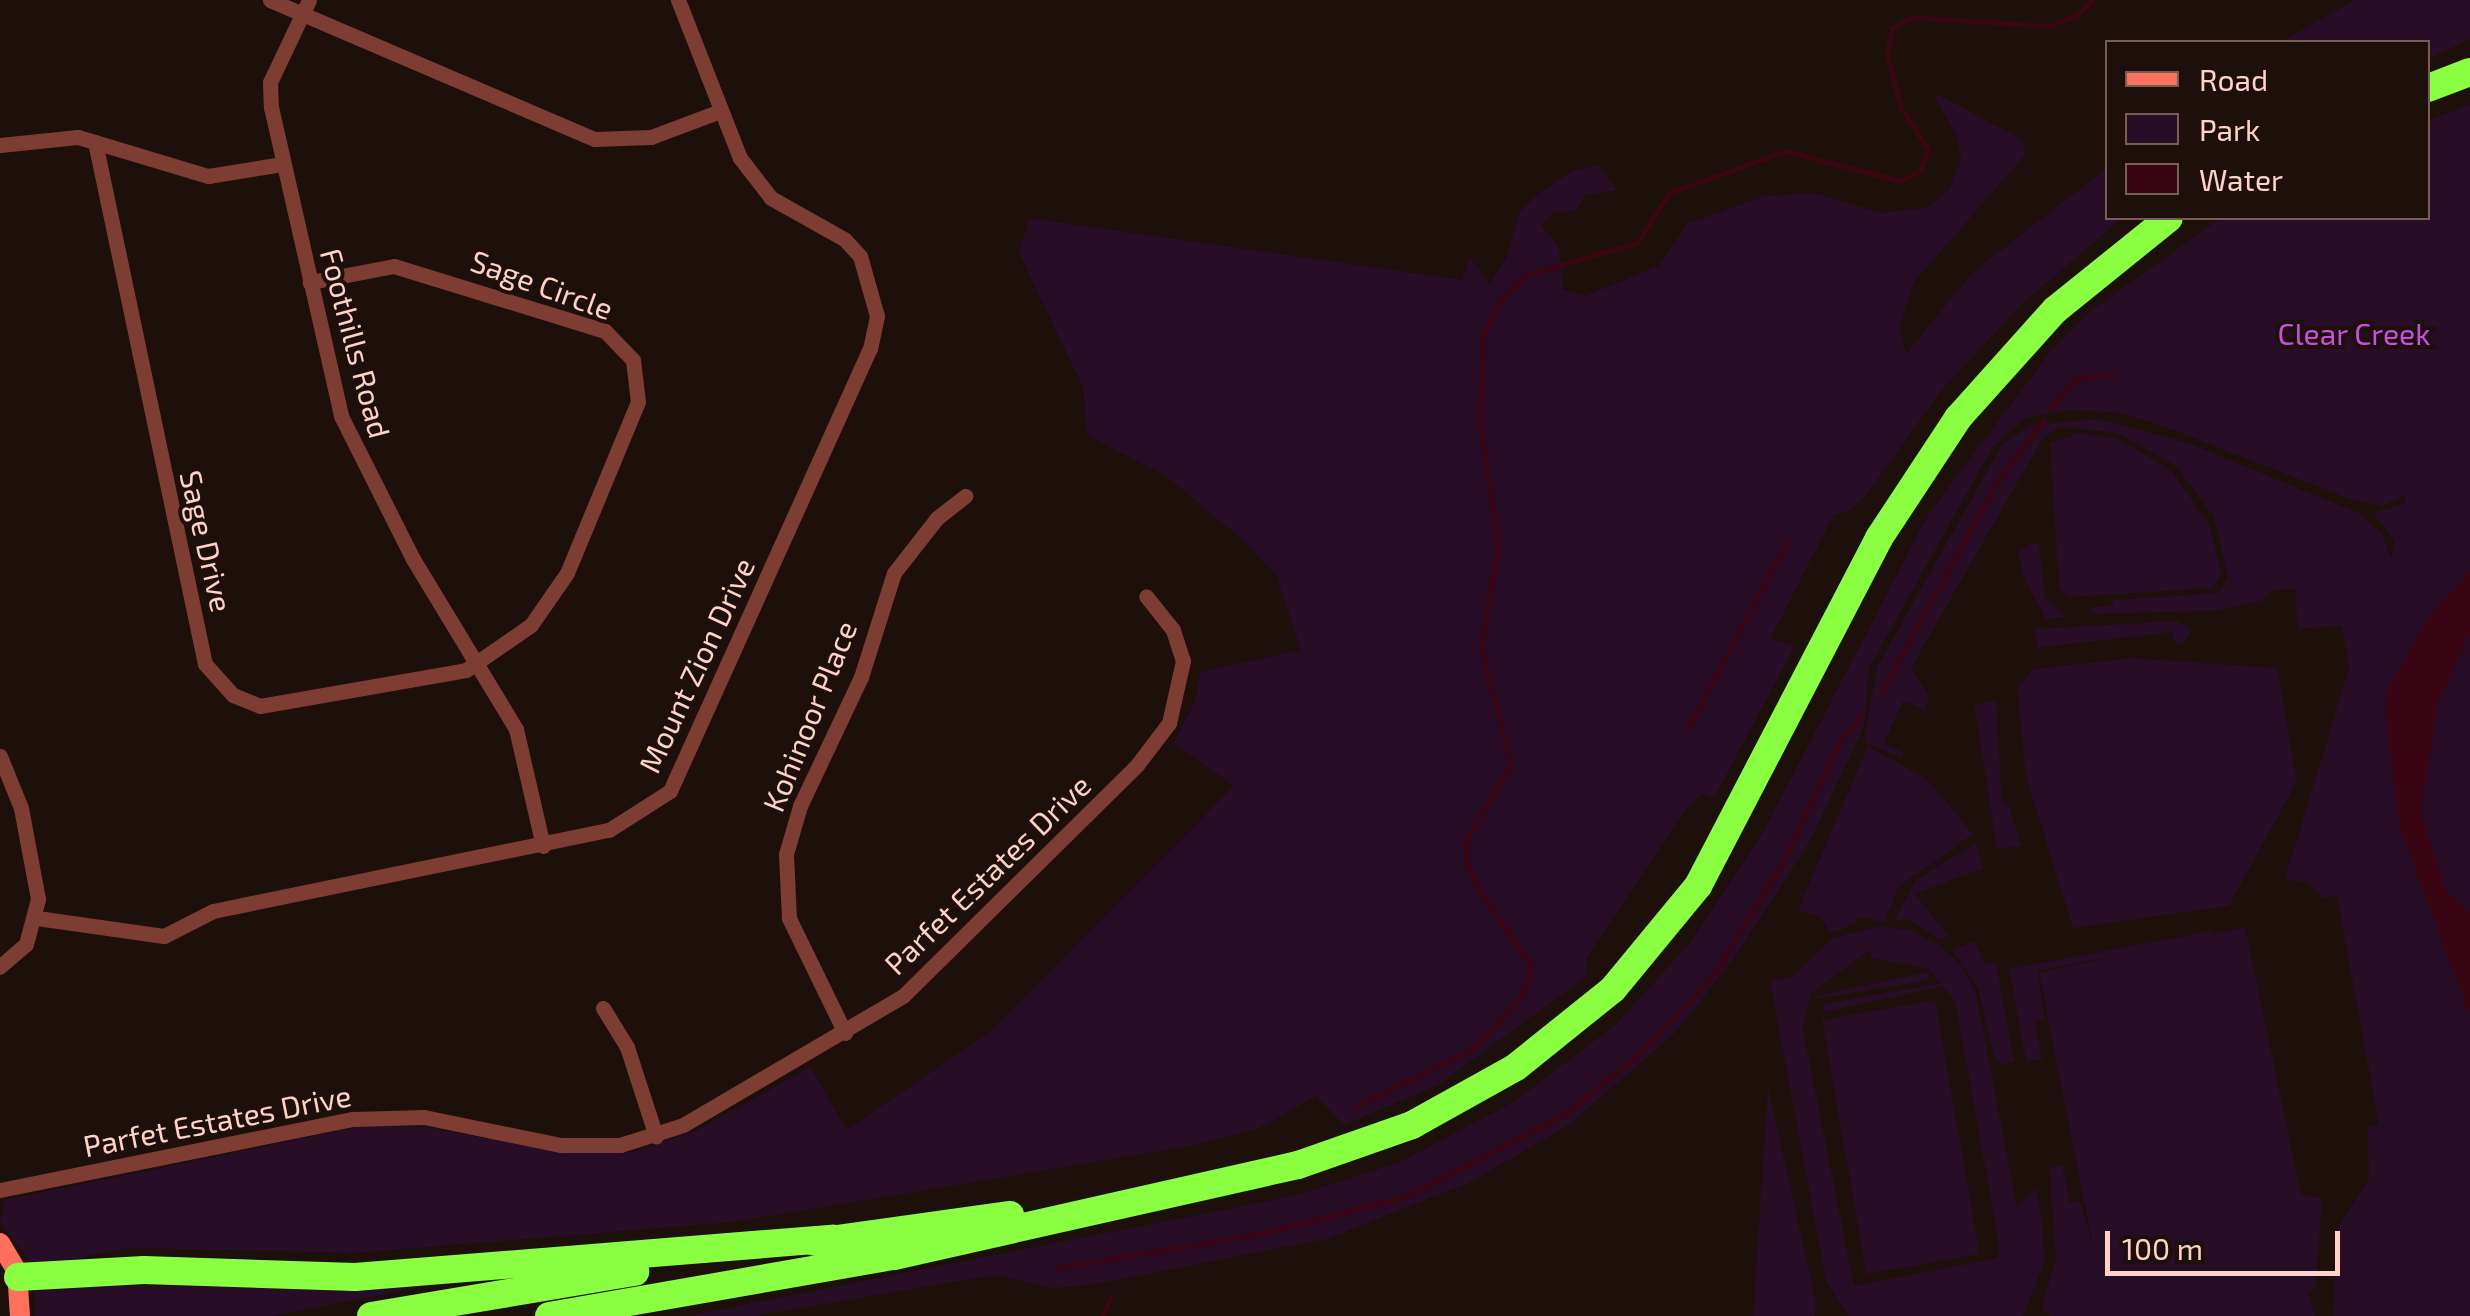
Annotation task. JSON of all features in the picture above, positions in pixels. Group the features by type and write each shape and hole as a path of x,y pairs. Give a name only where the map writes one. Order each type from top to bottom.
{"highway":[{"path":"2430,87 2470,72"},
{"path":"549,1316 894,1256 1082,1210 1282,1169 1382,1138 1504,1076 1604,998 1665,932 1715,860 1879,538 1937,446 2043,322 2168,220"},
{"path":"18,1277 132,1270 367,1276 832,1239 1082,1210"},
{"path":"371,1316 832,1239"},
{"path":"606,1316 742,1283"}],"street":[{"path":"270,0 305,7 595,139 651,137 720,111"},
{"name":"Mount Zion Drive","path":"37,918 164,936 213,912 543,846 629,822 670,791 875,331 876,298 860,256 755,182 720,111 678,0"},
{"name":"Foothills Road","path":"305,7 270,82 282,164 338,405 361,463 516,729 543,846"},
{"path":"0,144 52,136 95,142 208,176 282,164"},
{"name":"Sage Drive","path":"95,142 205,664 219,683 248,702 276,706 466,670 478,661"},
{"name":"Sage Circle","path":"310,282 373,268 424,271 604,331 633,360 638,402 567,573 531,625 478,661"},
{"name":"Kohinoor Place","path":"845,1033 794,934 786,854 800,806 860,676 894,573 937,518 964,496"},
{"name":"Parfet Estates Drive","path":"0,1190 371,1118 424,1117 561,1145 620,1145 656,1136 845,1033 903,996 951,954 1137,765 1168,723 1183,662 1173,630 1146,596"},
{"path":"0,756 26,831 37,918 26,944 0,967"},
{"path":"603,1008 627,1047 656,1136"},
{"path":"0,1243 18,1277 20,1316"}],"green space":[{"path":"2355,0 2470,0 2470,39 2430,58 2430,40 2285,40"},
{"path":"1939,95 2023,140 2026,154 1914,282 1899,327 1906,354 1972,273 2105,170 2105,220 2120,220 2023,303 1941,391 1866,495 1848,512 1834,515 1770,639 1795,646 1714,798 1703,793 1685,810 1587,957 1586,977 1438,1085 1344,1125 1316,1096 1258,1129 1190,1146 734,1222 354,1253 128,1248 34,1267 0,1222 5,1200 363,1126 426,1127 565,1153 632,1152 696,1131 810,1067 847,1130 990,1032 1234,786 1174,743 1195,701 1200,672 1301,650 1277,576 1243,540 1166,476 1087,435 1083,387 1019,253 1029,218 1462,280 1470,257 1489,284 1506,259 1520,212 1534,197 1572,171 1598,165 1617,190 1586,195 1576,210 1553,213 1541,225 1559,248 1563,289 1585,296 1659,266 1687,224 1765,196 1814,193 1881,213 1929,207 1950,189 1961,159 1957,136 1934,96"},
{"name":"Clear Creek","path":"2470,104 2470,1316 2334,1316 2336,1231 2369,1179 2367,1128 2379,1125 2337,896 2323,898 2309,883 2285,879 2349,668 2342,626 2298,629 2295,589 2271,590 2261,601 2212,611 2093,614 2092,607 2113,606 2113,600 2219,593 2228,576 2214,517 2176,466 2118,433 2060,427 2043,438 1911,668 1930,697 1924,709 1903,701 1884,743 1904,753 1901,758 1864,742 1877,667 2002,445 2030,425 2099,419 2188,443 2361,514 2382,534 2391,558 2395,541 2373,513 2404,504 2405,495 2383,506 2355,501 2163,426 2119,413 2068,410 2025,418 1992,448 1869,668 1864,727 1810,841 1735,957 1675,1033 1568,1125 1471,1182 1327,1239 1091,1285 1053,1288 995,1275 754,1316 687,1316 1298,1195 1398,1163 1512,1103 1614,1026 1690,943 1761,836 1929,513 2050,352 2088,313 2218,220 2430,220 2430,120"},
{"path":"2080,433 2118,439 2171,470 2210,526 2221,573 2213,588 2069,597 2059,588 2050,443"},
{"path":"2030,544 2039,544 2045,598 2065,617 2046,619 2025,580 2018,552"},
{"path":"2178,621 2191,630 2184,645 2174,642 2172,632 2037,648 2035,629"},
{"path":"2131,658 2277,668 2297,781 2229,906 2073,928 2026,776 2017,689 2034,669"},
{"path":"1996,701 2002,803 2009,804 2021,846 1997,849 1974,704"},
{"path":"1868,746 1928,780 1973,834 1899,886 1884,922 1858,917 1857,923 1831,933 1821,918 1798,910"},
{"path":"1976,843 1983,868 1915,894 1948,936 1939,939 1908,919 1893,922 1916,880"},
{"path":"1879,926 1910,930 1938,944 1961,965 1976,993 2017,1208 2036,1188 2043,1226 2044,1263 2023,1316 1848,1316 1826,1281 1770,981 1793,977 1833,938","holes":["1869,950 1872,958 1929,969 1955,1001 1999,1244 1998,1258 1854,1286 1803,1029 1810,994"]},
{"path":"2245,927 2301,1194 2322,1198 2316,1287 2308,1292 2315,1316 2051,1316 2041,1309 2056,1259 2049,1168 2062,1165 2070,1203 2080,1201 2093,1246 2039,973"},
{"path":"2211,931 2212,937 2037,971 2045,1019 2035,1022 2042,1060 2026,1060 2009,969"},
{"path":"1975,941 1984,964 1996,962 2014,1062 2001,1064 1994,1055 1978,988 1952,950"},
{"path":"1928,972 1929,980 1817,999 1817,996"},
{"path":"1942,983 1943,986 1825,1012 1824,1004"},
{"path":"1935,1000 1980,1254 1867,1274 1822,1020"},
{"path":"1768,1087 1816,1302 1815,1316 1753,1316"},
{"path":"501,1272 272,1316 34,1316 35,1284"}],"water":[{"path":"2470,571 2470,634 2438,703 2421,812 2447,892 2470,912 2470,1016 2400,828 2385,707 2388,688 2428,619"}],"waterway":[{"path":"1357,1106 1473,1049 1522,996 1531,966 1481,893 1467,865 1466,840 1511,765 1481,648 1498,544 1480,422 1483,335 1502,299 1526,275 1637,243 1669,193 1785,151 1900,181 1920,171 1928,149 1901,108 1887,55 1891,29 1910,17 2049,26 2077,15 2092,0"},
{"path":"2050,408 2074,380 2114,373"},
{"path":"1882,690 1999,479 2043,421"},
{"path":"1688,730 1787,541"},
{"path":"1058,1268 1250,1236 1408,1196 1567,1113 1634,1058 1711,978 1784,861 1842,737 1861,717"},
{"path":"1102,1316 1111,1296"}]}
